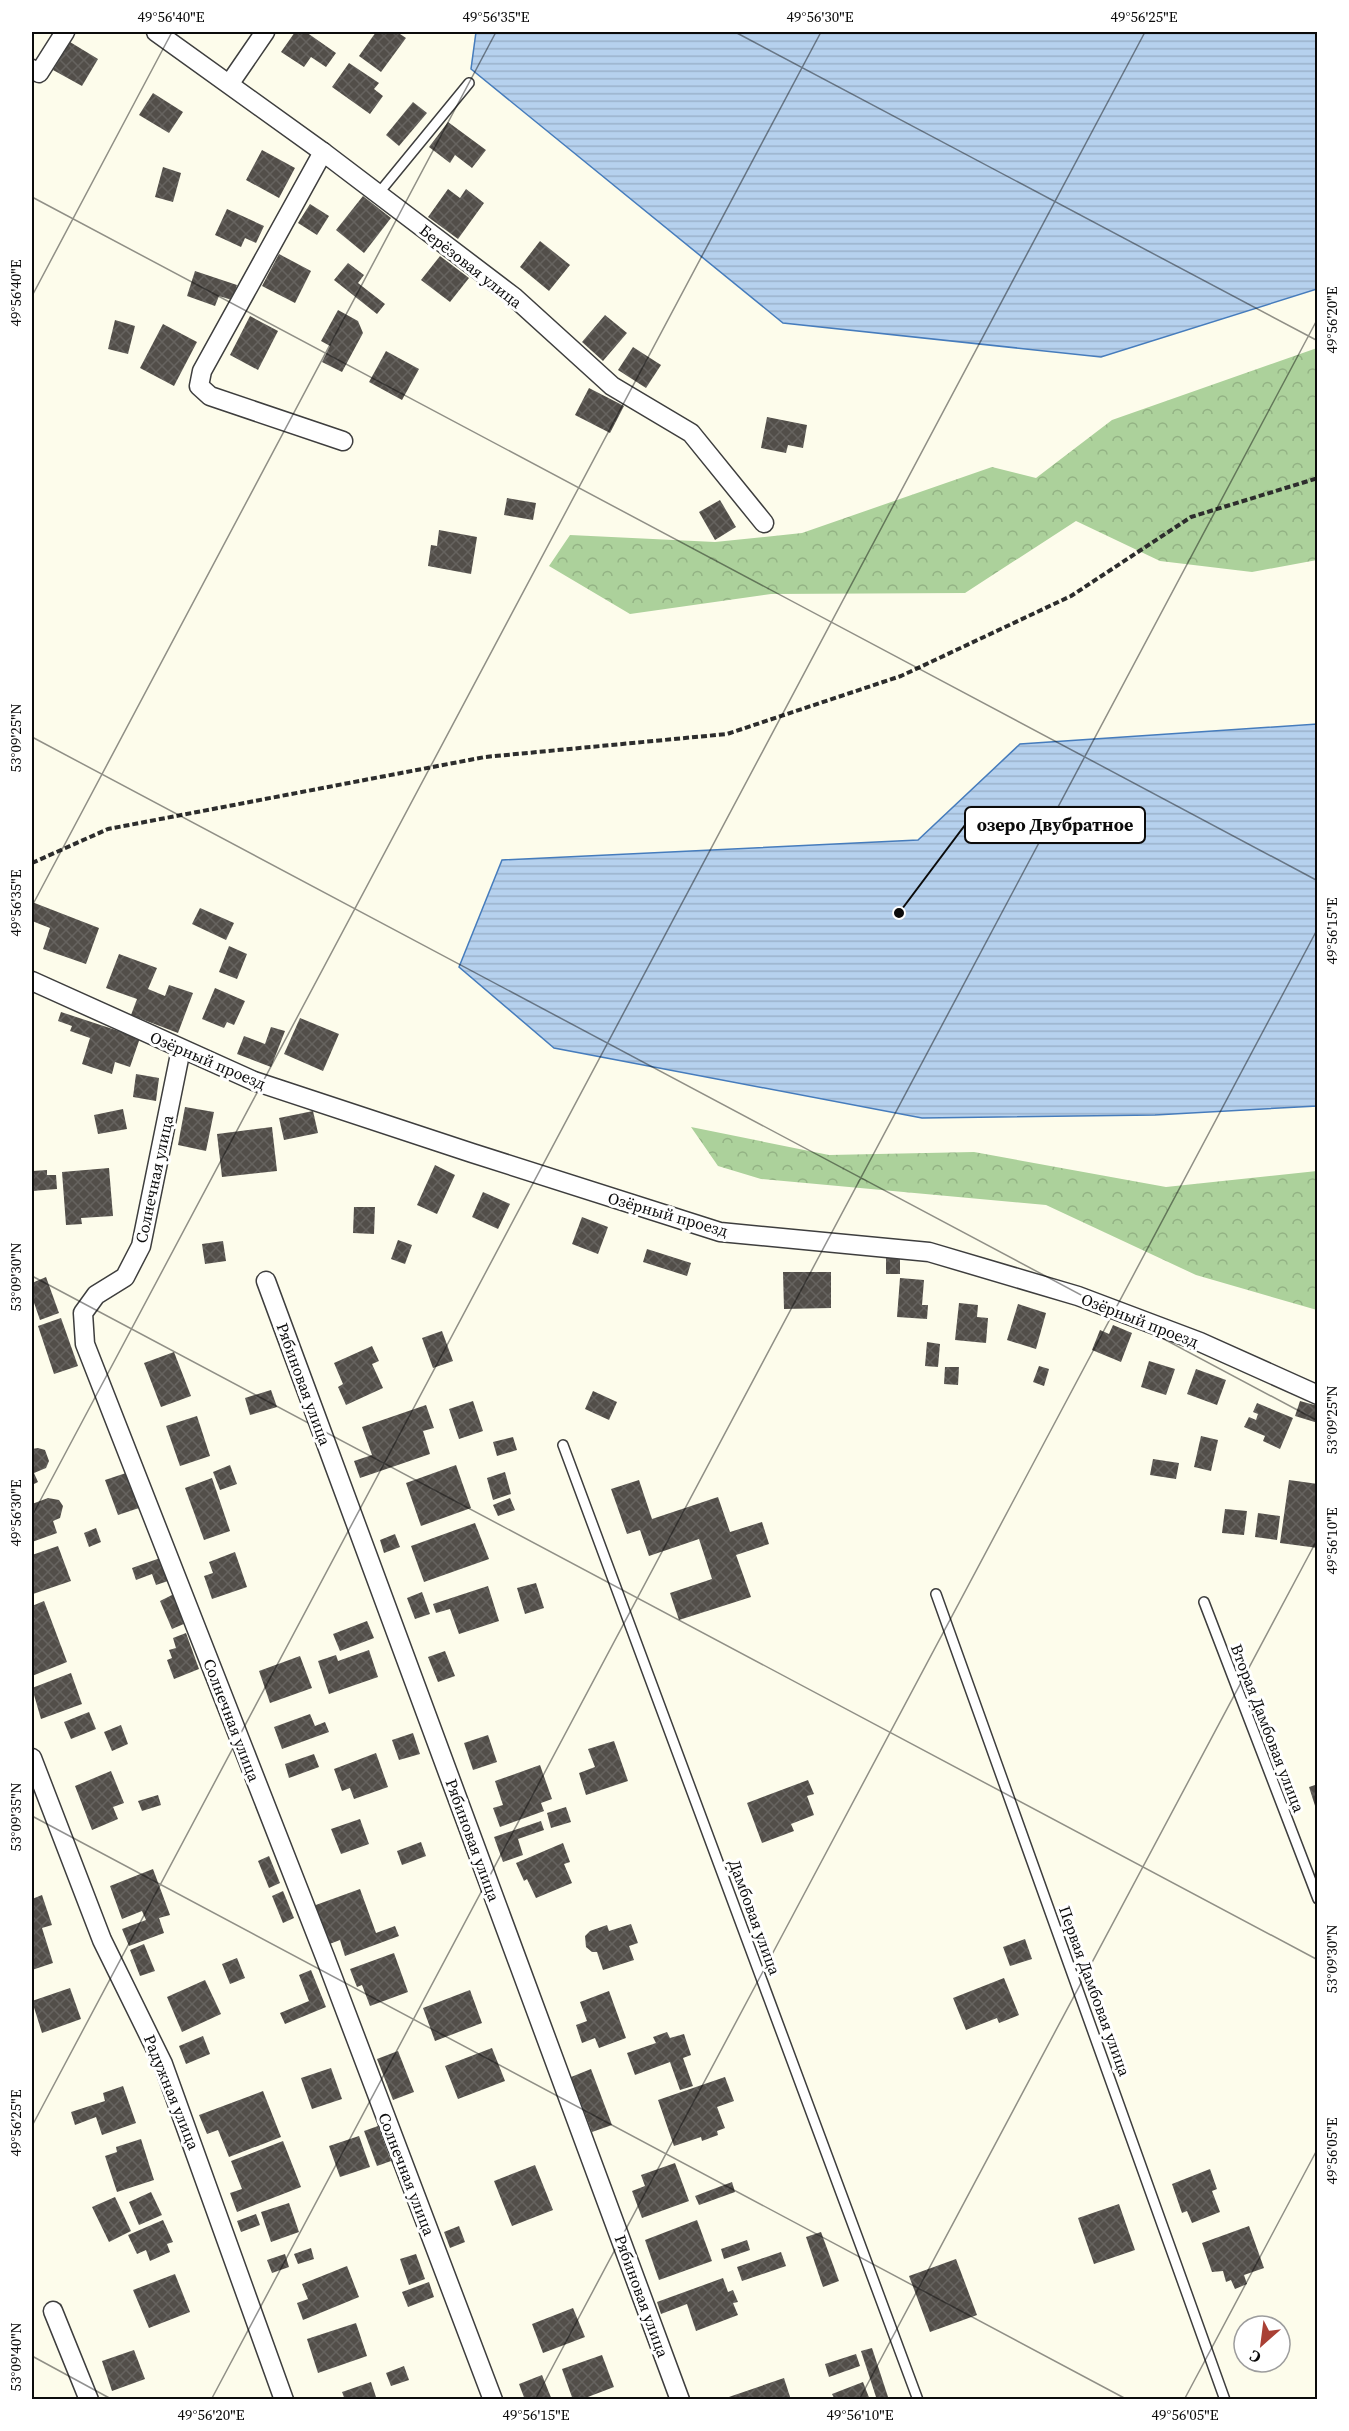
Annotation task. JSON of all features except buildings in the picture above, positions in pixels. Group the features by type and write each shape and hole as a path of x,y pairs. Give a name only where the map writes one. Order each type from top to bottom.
{"street":[{"path":"32,69 39,73 65,32"},
{"name":"Берёзовая улица","path":"156,32 230,83 514,297 612,386 691,433 764,523"},
{"path":"230,83 265,32"},
{"path":"323,152 202,371 199,386 210,396 343,441"},
{"name":"Озёрный проезд","path":"32,981 254,1081 720,1232 929,1252 1078,1296 1200,1342 1317,1395"},
{"name":"Солнечная улица","path":"181,1049 141,1246 125,1276 96,1295 83,1313 85,1344 325,1957 493,2400"},
{"name":"Рябиновая улица","path":"266,1281 681,2400"},
{"name":"Радужная улица","path":"32,1758 102,1940 164,2064 284,2400"},
{"path":"53,2311 89,2400"}],"lane":[{"path":"378,194 469,83"},
{"name":"Дамбовая улица","path":"563,1444 918,2400"},
{"name":"Первая Дамбовая улица","path":"936,1594 1226,2400"},
{"name":"Вторая Дамбовая улица","path":"1204,1602 1317,1899"}],"path":[{"path":"32,863 108,829 485,757 728,734 901,676 1071,596 1191,517 1317,477"}],"green space":[{"path":"1317,348 1317,560 1252,572 1160,561 1076,521 965,593 771,594 630,614 549,566 570,535 715,542 802,533 992,467 1036,478 1112,420"},
{"path":"691,1127 829,1155 974,1152 1166,1187 1317,1171 1317,1310 1196,1275 1046,1205 761,1179 718,1166"}],"water":[{"path":"476,32 1317,32 1317,289 1101,357 783,323 471,69"},
{"path":"1317,724 1317,1106 1155,1115 922,1118 554,1048 459,967 502,860 918,840 1020,744"}],"place":[{"name":"озеро Двубратное","path":"899,913"}]}
